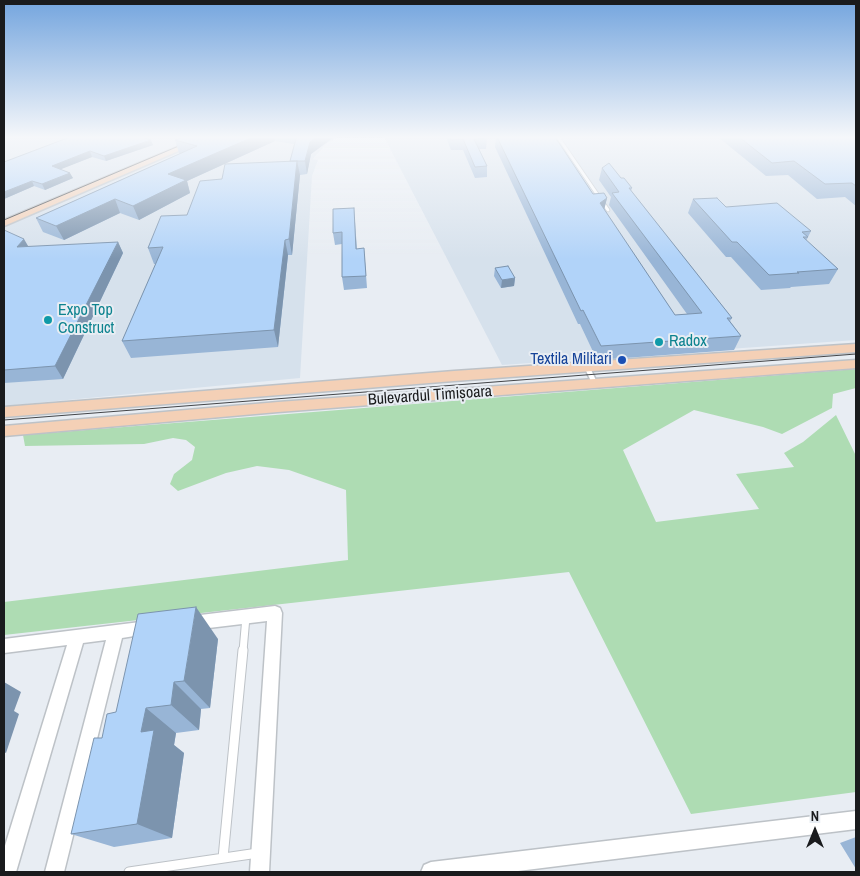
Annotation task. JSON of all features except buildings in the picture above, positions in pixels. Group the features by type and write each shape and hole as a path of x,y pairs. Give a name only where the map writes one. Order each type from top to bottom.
{"main road":[{"path":"4,214 92,178"},
{"path":"4,223 111,178"},
{"path":"82,182 92,186"},
{"name":"Bulevardul Timișoara","path":"4,412 856,348"},
{"path":"702,360 713,375"},
{"name":"Bulevardul Timișoara","path":"4,431 268,408 856,364"}],"street":[{"path":"181,624 275,613 260,872"},
{"path":"4,646 163,627"},
{"path":"55,872 116,632"},
{"path":"6,872 77,637"},
{"path":"431,872 856,820"}],"lane":[{"path":"586,178 608,210"},
{"path":"587,367 595,384"},
{"path":"223,858 246,617"},
{"path":"130,872 260,852"}],"shaded area":[{"path":"4,178 312,178 300,378 4,406"},
{"path":"405,178 856,178 856,340 502,365"}],"green space":[{"path":"856,369 856,388 833,394 832,408 782,434 763,427 694,410 623,450 656,522 759,509 736,474 794,467 784,453 803,442 836,415 856,456 856,792 691,814 569,572 4,635 4,602 348,560 346,490 289,470 257,466 226,473 178,491 170,484 174,474 192,460 195,447 186,440 173,438 144,444 25,446 23,435"}],"tram line":[{"path":"4,220 103,178"},
{"path":"4,420 856,354"}],"place":[{"name":"Expo Top Construct","path":"48,320"},
{"name":"Radox","path":"659,342"},
{"name":"Textila Militari","path":"622,360"}]}
